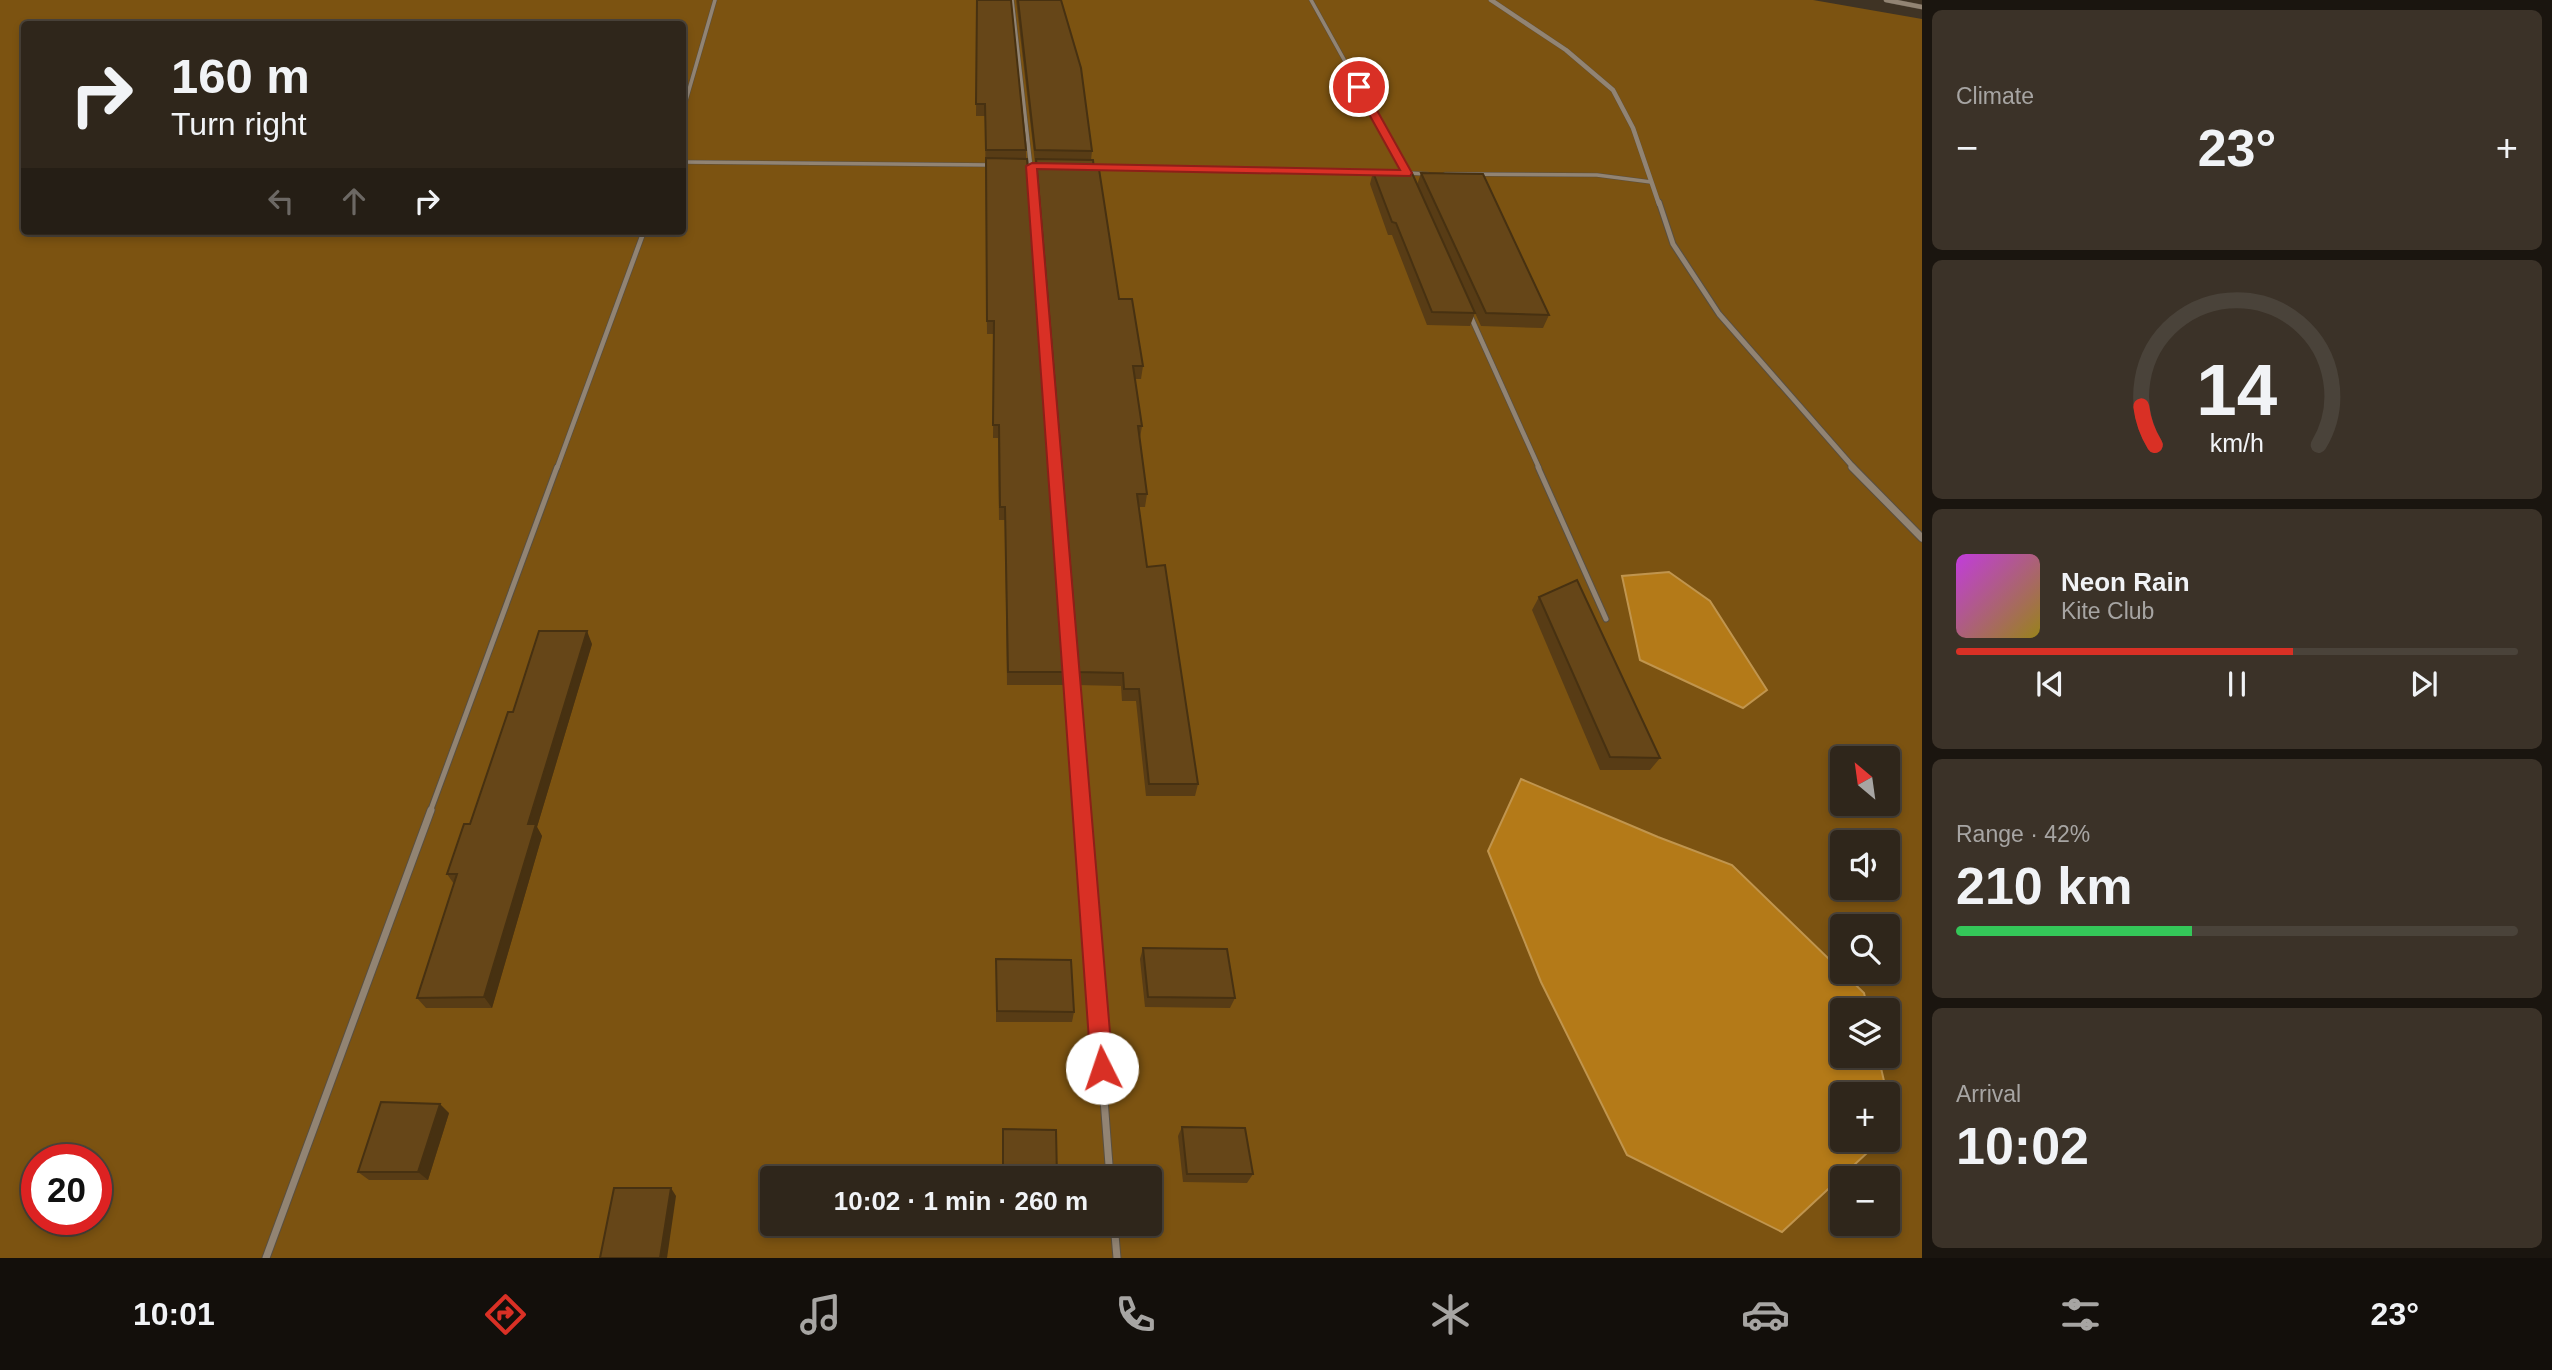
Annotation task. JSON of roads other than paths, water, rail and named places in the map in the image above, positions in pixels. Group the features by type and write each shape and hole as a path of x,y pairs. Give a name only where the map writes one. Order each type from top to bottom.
{"street":[{"path":"1491,0 1566,50 1613,90 1633,128 1673,244 1719,314 1844,458 1922,538"},
{"path":"1886,0 1922,7"}],"lane":[{"path":"686,100 715,0"},
{"path":"1012,0 1032,166 1109,1166"},
{"path":"1311,0 1413,186"},
{"path":"686,162 1004,166"},
{"path":"1018,166 1032,166"},
{"path":"1087,167 1379,173"},
{"path":"1393,173 1597,174 1651,182"},
{"path":"266,1258 643,235"},
{"path":"1469,313 1606,619"},
{"path":"1115,1236 1117,1258"}]}
